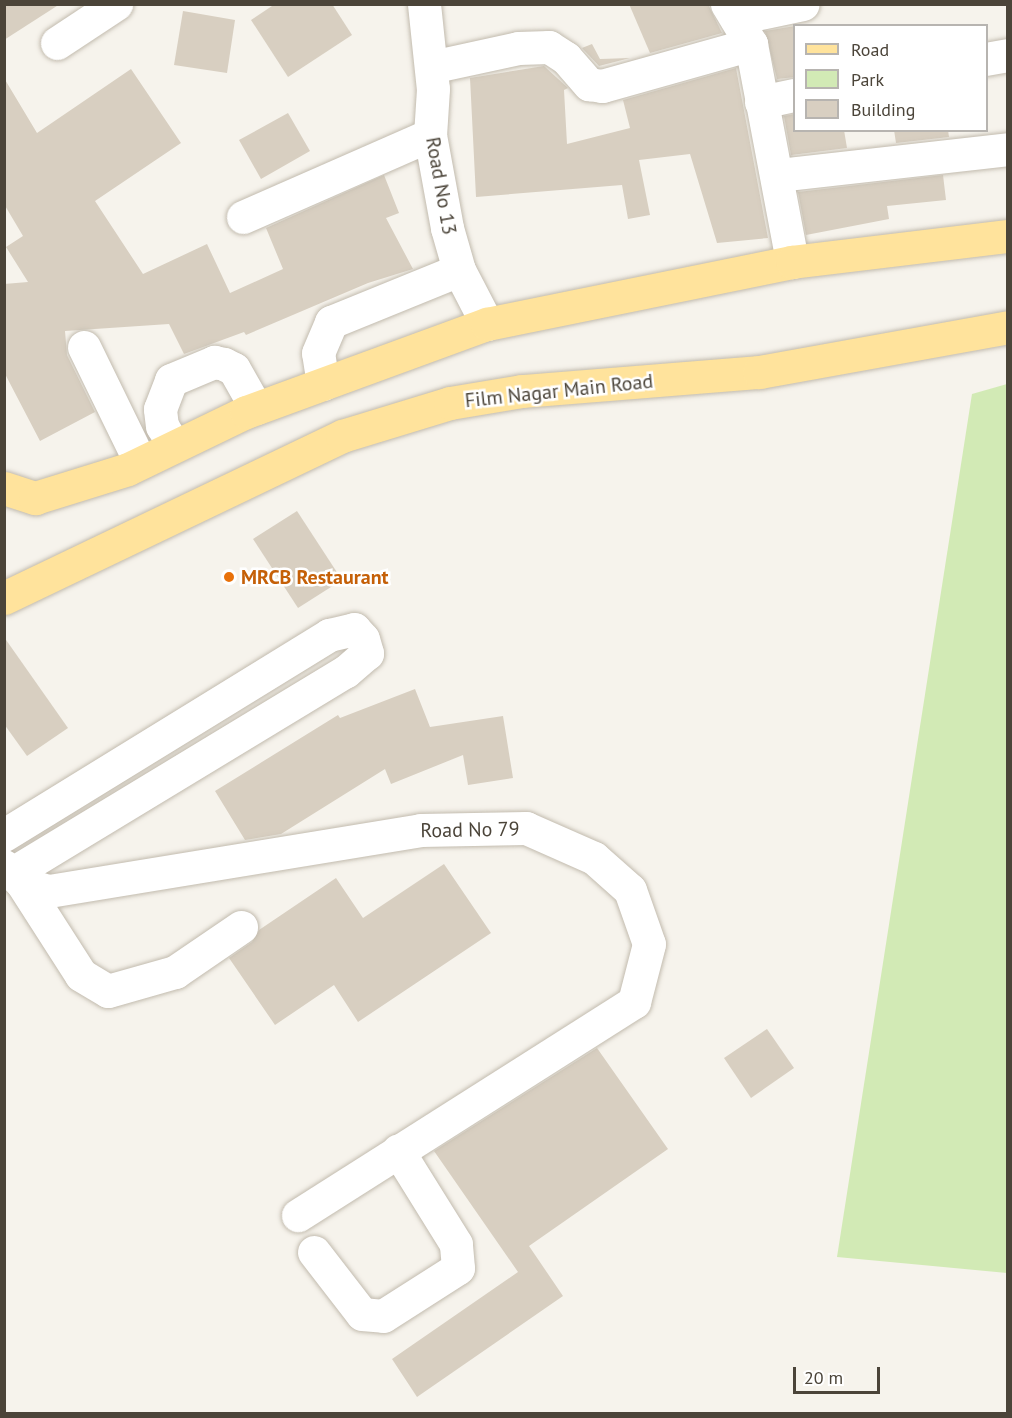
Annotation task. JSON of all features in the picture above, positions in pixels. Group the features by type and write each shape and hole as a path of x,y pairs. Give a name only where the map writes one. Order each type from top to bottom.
{"main road":[{"path":"4,488 35,498 140,462 173,444 256,408 487,324 792,262 1008,236"},
{"name":"Film Nagar Main Road","path":"4,598 342,436 450,403 522,391 759,372 1008,327"}],"street":[{"path":"57,43 116,4"},
{"name":"Road No 13","path":"423,4 431,67 430,135 459,270 487,324"},
{"path":"431,67 518,48 549,47 566,57 589,84 602,86 738,22 803,4"},
{"path":"738,22 761,102 778,175 792,262"},
{"path":"988,59 1008,55"},
{"path":"761,102 793,95"},
{"path":"243,217 430,135"},
{"path":"778,175 1008,149"},
{"path":"323,384 318,353 331,322 459,270"},
{"path":"84,347 140,462"},
{"path":"173,444 162,426 159,404 171,380 214,362 224,364 234,369 256,408"},
{"path":"4,835 329,635 354,629 363,639 367,653 346,671 13,874 81,975 108,991 175,972 241,927"},
{"name":"Road No 79","path":"13,874 49,891 420,830 526,828 594,858 630,890 649,944 634,1002 297,1215"},
{"path":"314,1252 362,1314 383,1316 458,1268 456,1244 398,1151"}],"green space":[{"path":"1007,384 1007,1273 837,1257 972,394"}],"building":[{"path":"4,4 60,4 4,40"},
{"path":"275,4 332,4 352,35 288,77 251,20"},
{"path":"629,4 708,4 722,33 650,53"},
{"path":"183,11 235,20 227,73 174,65"},
{"path":"793,26 793,77 777,79 765,31"},
{"path":"592,44 600,59 630,58 599,66 582,48"},
{"path":"544,66 568,88 564,90 567,144 630,128 623,100 736,68 768,238 717,243 690,154 639,160 650,215 628,219 622,185 476,197 470,78"},
{"path":"131,69 181,143 95,201 143,274 207,244 230,293 283,269 266,228 384,175 399,213 386,218 413,269 368,283 246,335 244,332 184,354 169,324 65,331 67,355 95,412 40,441 4,372 4,284 28,282 6,247 23,236 4,204 4,78 37,133"},
{"path":"288,113 310,151 261,179 239,140"},
{"path":"793,114 793,132 844,132 847,148 791,155 784,116"},
{"path":"894,132 948,132 949,137 896,143"},
{"path":"943,175 946,200 887,206 889,219 806,235 798,192"},
{"path":"297,511 342,580 298,608 253,539"},
{"path":"4,637 68,728 27,756 4,724"},
{"path":"415,689 430,727 503,716 513,778 468,785 463,755 391,784 385,769 281,834 245,840 215,791 338,715 340,718"},
{"path":"444,864 491,933 358,1022 334,985 275,1025 229,958 252,942 259,930 336,878 363,918"},
{"path":"767,1029 794,1068 751,1098 724,1058"},
{"path":"597,1048 668,1149 529,1246 563,1296 417,1397 392,1359 518,1272 434,1151"}],"place":[{"name":"MRCB Restaurant","path":"229,577"}]}
